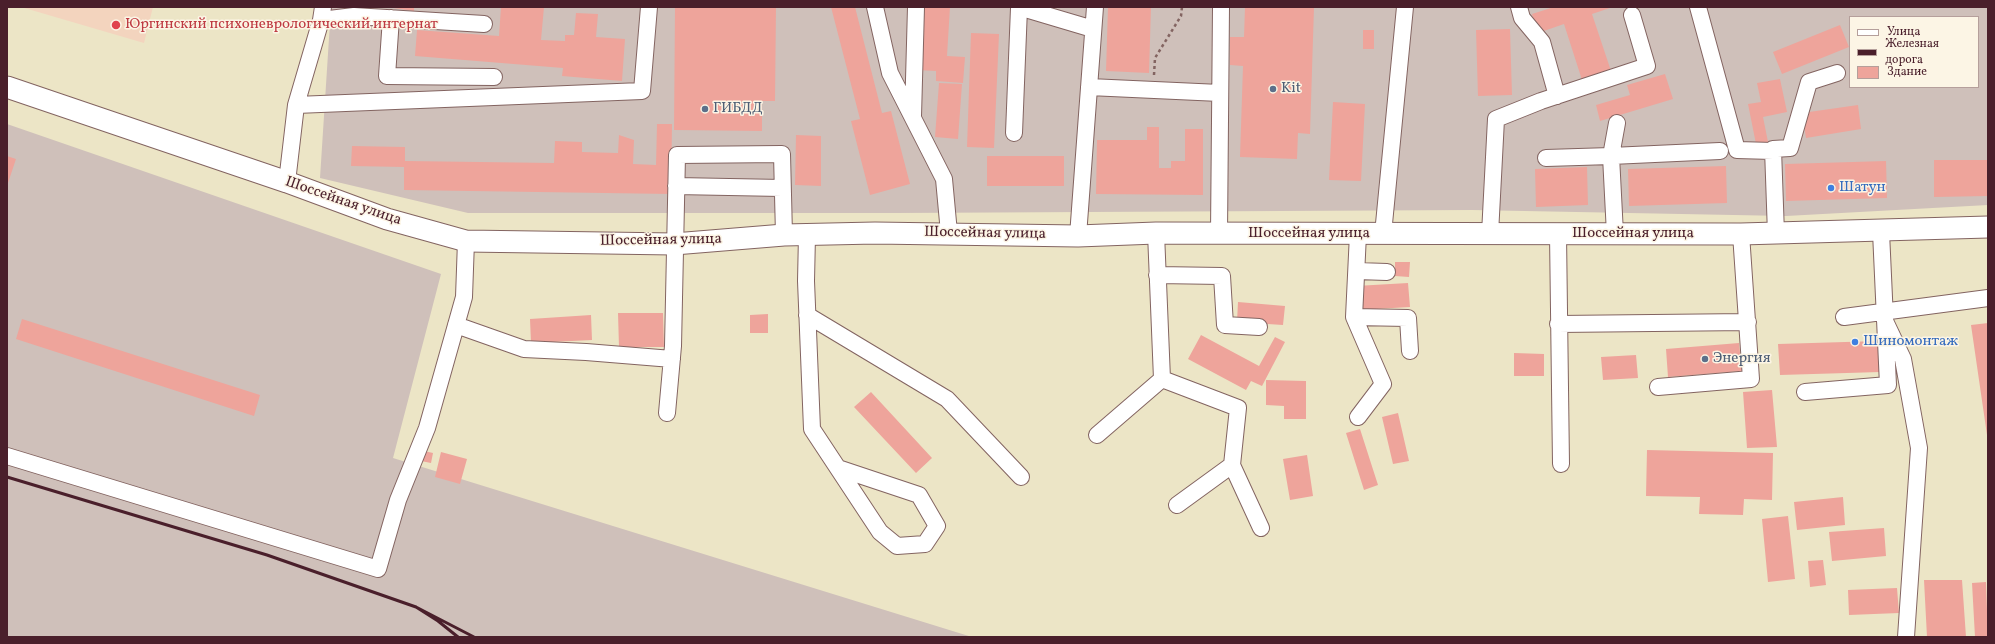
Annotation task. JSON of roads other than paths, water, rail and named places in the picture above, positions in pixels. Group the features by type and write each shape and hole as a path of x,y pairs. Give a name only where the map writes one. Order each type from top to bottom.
{"main road":[{"name":"Шоссейная улица","path":"7,87 287,182 387,219 466,241 674,244 784,235 949,233 1078,236 1156,233 1776,234 1881,232 1988,227"}],"lane":[{"path":"296,105 642,91 649,7"},
{"path":"875,7 890,73 944,180 949,233"},
{"path":"913,118 916,7"},
{"path":"1078,236 1095,7"},
{"path":"1219,234 1221,7"},
{"path":"1383,234 1405,7"},
{"path":"1698,7 1737,150 1773,151 1773,149 1790,148 1809,82 1837,73"},
{"path":"1014,133 1019,8 1093,30"},
{"path":"1524,11 1542,42 1557,96"},
{"path":"287,182 296,105 322,14 484,24"},
{"path":"1490,234 1496,120 1557,96 1647,66 1632,15"},
{"path":"392,18 387,76 494,77"},
{"path":"1089,87 1220,94"},
{"path":"1615,234 1611,156 1617,123"},
{"path":"1546,158 1720,151"},
{"path":"1773,151 1776,234"},
{"path":"667,413 672,359 677,155 782,154 784,235"},
{"path":"676,186 782,188"},
{"path":"1806,392 1888,385 1881,232"},
{"path":"1156,233 1162,379"},
{"path":"1358,234 1354,317 1383,384 1358,417"},
{"path":"1558,234 1561,464"},
{"path":"1658,387 1751,379 1741,234"},
{"path":"807,235 807,315 812,429 880,532 897,546 925,544 937,526 919,495 838,468"},
{"path":"7,456 378,569 398,500 427,428 464,297 466,241"},
{"path":"1357,271 1387,272"},
{"path":"1157,275 1222,276 1225,325 1259,327"},
{"path":"1844,317 1885,316 1988,298"},
{"path":"807,315 946,399 1021,477"},
{"path":"1885,316 1903,359 1919,448 1906,637"},
{"path":"1354,317 1408,318 1410,351"},
{"path":"1558,324 1748,322"},
{"path":"456,325 524,349 672,359"},
{"path":"1097,435 1162,379"},
{"path":"1162,379 1238,408 1232,465 1261,528"},
{"path":"1177,505 1232,465"}],"railway":[{"path":"7,477 267,555 416,607"},
{"path":"458,637 438,621 416,607 474,637"}],"place":[{"name":"Юргинский психоневрологический интернат","path":"116,25"},
{"name":"Kit","path":"1273,89"},
{"name":"ГИБДД","path":"705,109"},
{"name":"Шатун","path":"1831,188"},
{"name":"Шиномонтаж","path":"1855,342"},
{"name":"Энергия","path":"1705,359"}]}
